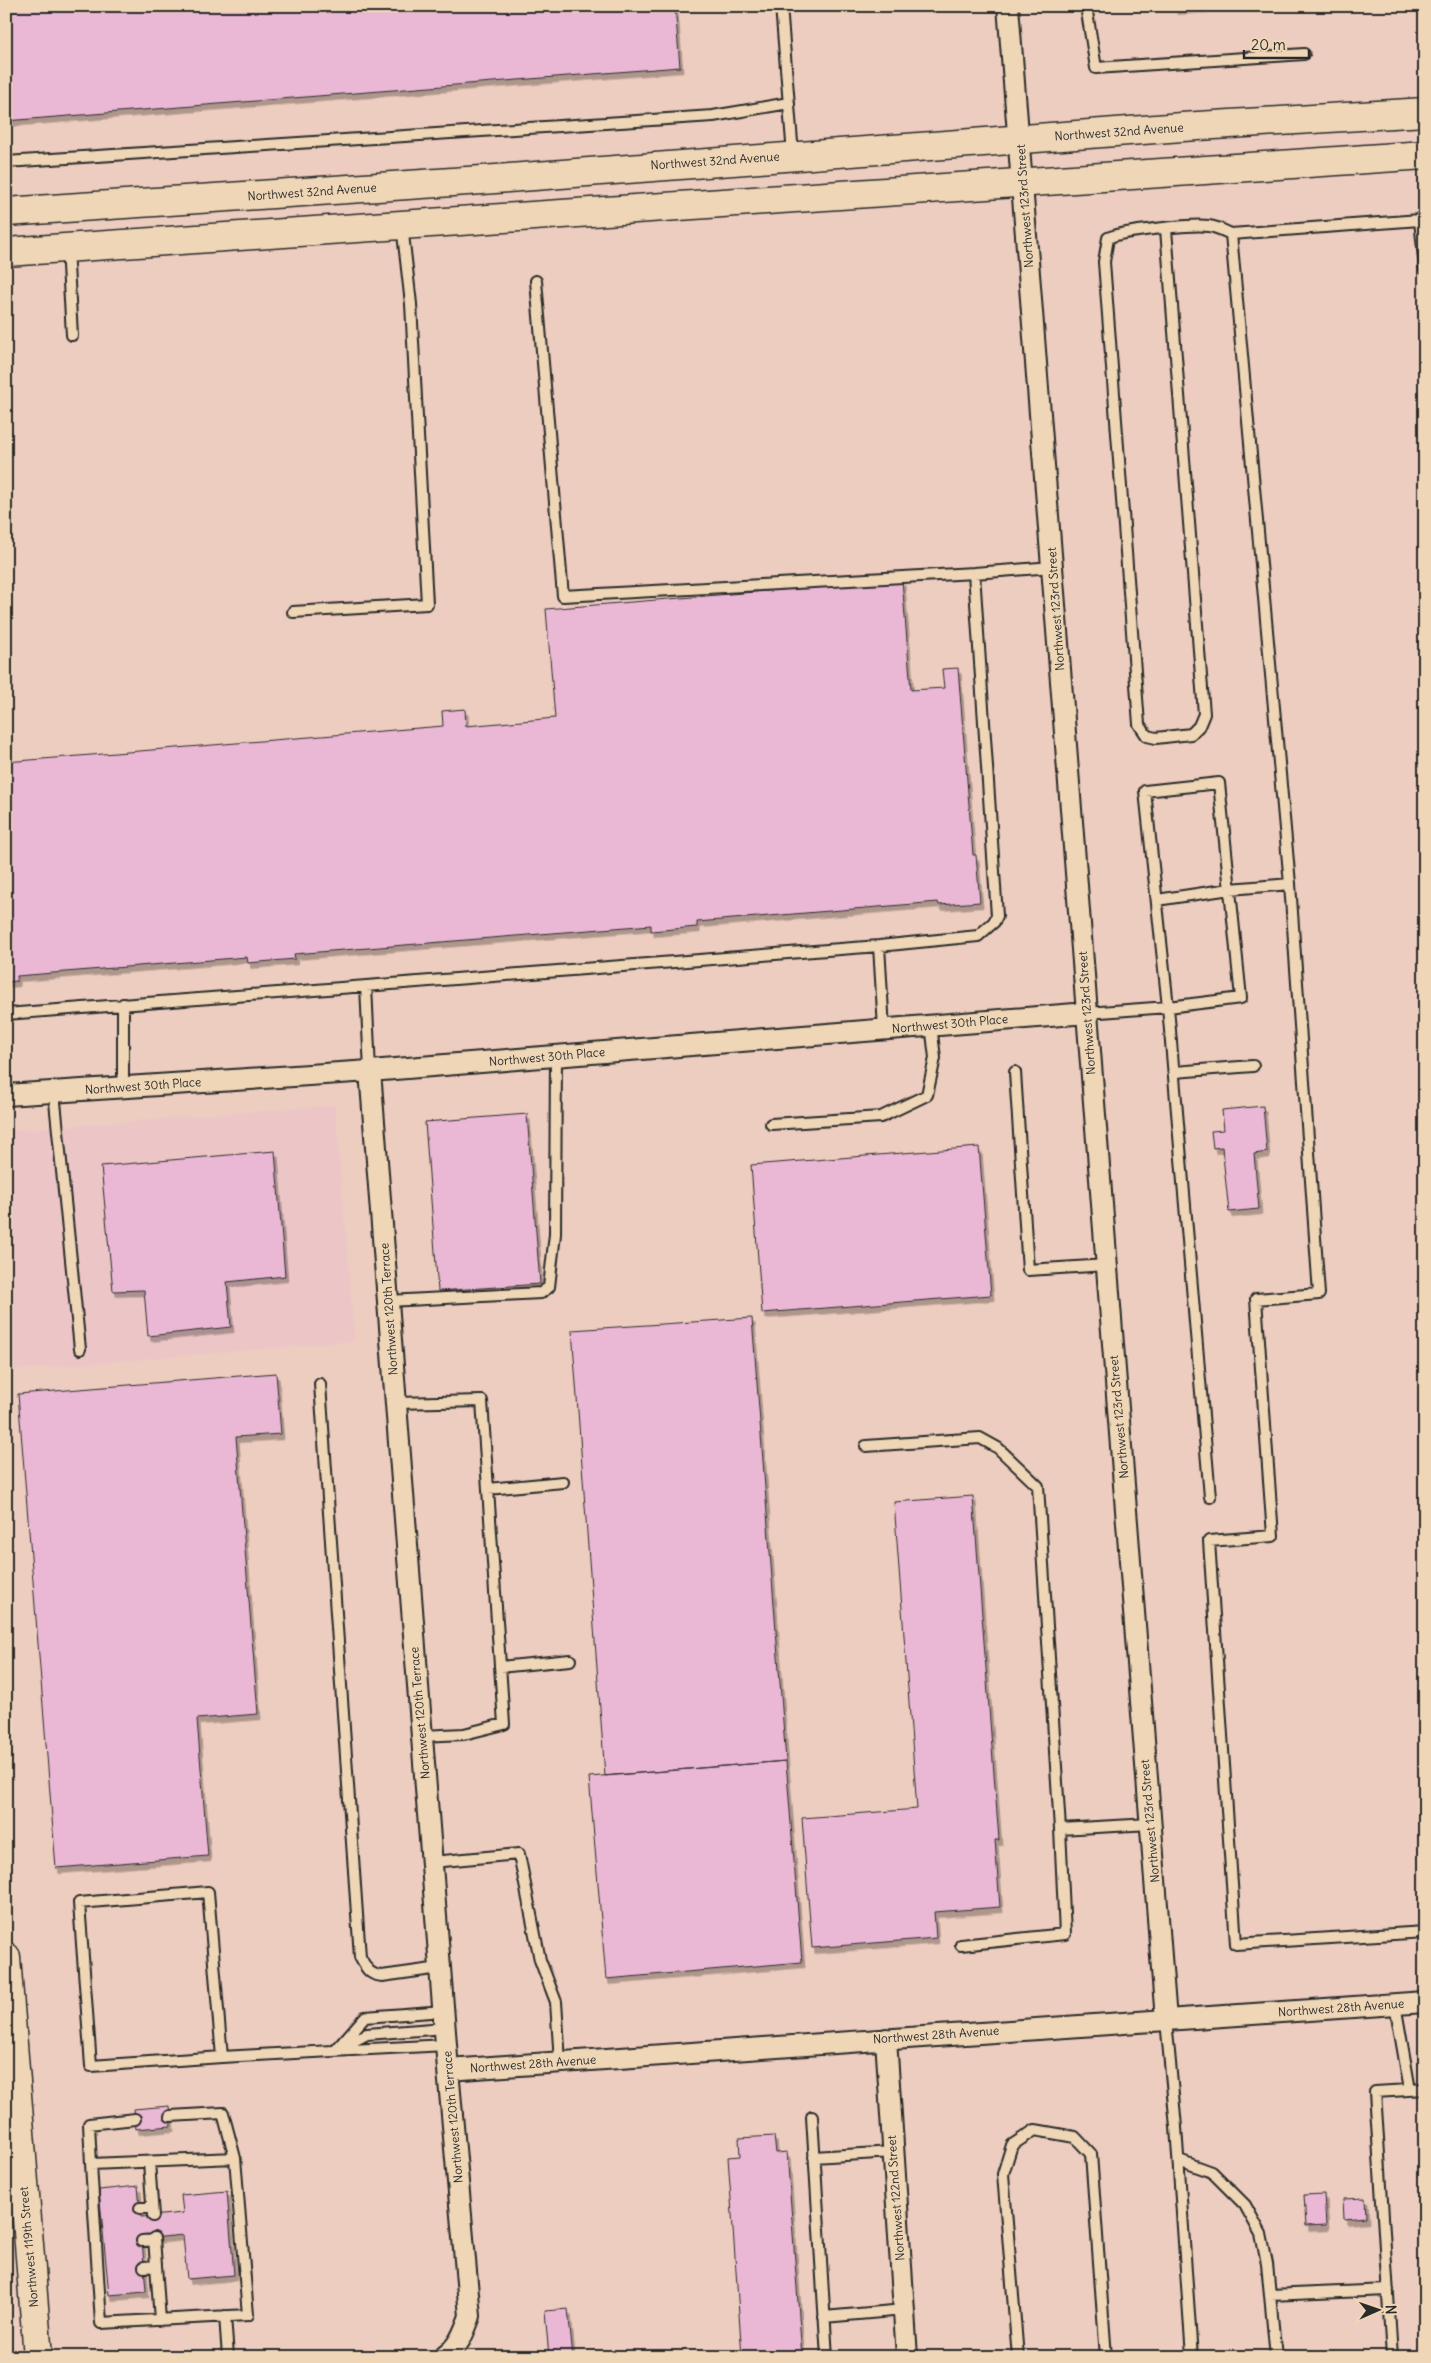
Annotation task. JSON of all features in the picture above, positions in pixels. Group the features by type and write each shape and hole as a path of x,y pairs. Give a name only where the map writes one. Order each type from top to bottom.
{"main road":[{"name":"Northwest 32nd Avenue","path":"6,212 482,180 793,156 1425,112"},
{"path":"6,252 1425,155"},
{"name":"Northwest 119th Street","path":"6,1957 38,2357"}],"street":[{"name":"Northwest 123rd Street","path":"1008,6 1024,183 1166,2020"},
{"name":"Northwest 30th Place","path":"6,1095 370,1071 1087,1013"},
{"name":"Northwest 120th Terrace","path":"370,1071 448,2070 470,2316 462,2338 448,2354"},
{"name":"Northwest 28th Avenue","path":"448,2070 886,2038 1425,2002"},
{"name":"Northwest 122nd Street","path":"886,2038 907,2357"}],"lane":[{"path":"781,6 793,156"},
{"path":"1086,6 1096,68 1304,54"},
{"path":"6,162 713,116 789,103"},
{"path":"1166,229 1204,714 1199,726 1191,734 1156,738 1146,736 1139,724 1104,262 1108,238 1117,233 1166,229 1208,226 1220,228 1230,234 1420,220 1425,269"},
{"path":"293,612 427,604 412,304 402,224"},
{"path":"1230,234 1290,884 1319,1294 1256,1299 1273,1536 1209,1541 1236,1944 1425,1932"},
{"path":"67,248 72,335"},
{"path":"536,281 563,596 1053,567"},
{"path":"6,1014 879,946 978,936 994,922 997,916 974,573"},
{"path":"1087,1013 1168,1007 1241,998 1220,783 1145,791 1157,900 1168,1007 1174,1072 1210,1497"},
{"path":"1157,900 1230,889 1290,884"},
{"path":"879,946 884,1029"},
{"path":"366,986 370,1071"},
{"path":"123,1004 123,1088"},
{"path":"770,1124 881,1117 927,1095 935,1058 931,1025"},
{"path":"388,1301 541,1293 549,1287 556,1234 556,1056"},
{"path":"1174,1072 1254,1066"},
{"path":"1015,1072 1028,1270 1107,1265"},
{"path":"54,1092 80,1349"},
{"path":"320,1384 360,1957 366,1968 373,1975 382,1976 440,1968"},
{"path":"396,1403 482,1401 504,1724 464,1734 422,1736"},
{"path":"866,1446 980,1438 998,1448 1038,1486 1065,1934 960,1945"},
{"path":"488,1489 563,1482"},
{"path":"500,1667 570,1660"},
{"path":"1060,1828 1151,1824"},
{"path":"432,1862 519,1854 540,1960 556,2002 560,2062"},
{"path":"222,2057 208,1892 79,1902 91,2066 335,2051 445,2028"},
{"path":"1395,2004 1410,2090"},
{"path":"335,2051 365,2017 445,2028"},
{"path":"1166,2020 1179,2160 1192,2357"},
{"path":"335,2051 367,2034 445,2028"},
{"path":"1392,2357 1375,2092 1425,2089"},
{"path":"135,2120 89,2124 91,2164 98,2211 102,2271 101,2323 248,2314 235,2158 223,2113 170,2116"},
{"path":"812,2117 826,2357"},
{"path":"1018,2357 1003,2174 1012,2145 1035,2130 1074,2137 1091,2154 1106,2357"},
{"path":"814,2157 893,2152"},
{"path":"91,2164 235,2158"},
{"path":"1179,2160 1212,2172 1245,2205 1261,2234 1267,2264 1276,2357"},
{"path":"140,2208 153,2212 149,2162"},
{"path":"142,2241 154,2239 160,2320"},
{"path":"144,2267 156,2266"},
{"path":"1270,2295 1388,2290"},
{"path":"824,2316 904,2310"},
{"path":"225,2316 228,2357"}],"shaded area":[{"path":"335,1105 355,1341 6,1371 6,1131"}],"building":[{"path":"6,6 675,6 680,67 6,121"},
{"path":"1174,6 1205,6 1205,7 1174,9"},
{"path":"902,580 911,690 944,688 942,669 958,668 973,855 976,855 980,902 939,905 938,902 697,922 697,927 651,931 651,925 294,954 295,959 248,963 247,957 17,976 17,981 6,982 6,762 443,726 442,711 465,709 466,726 555,718 546,609"},
{"path":"1263,1106 1267,1152 1254,1154 1259,1209 1229,1212 1222,1147 1213,1148 1211,1131 1224,1130 1222,1110"},
{"path":"527,1114 540,1284 438,1291 425,1122"},
{"path":"979,1147 991,1295 762,1313 751,1165"},
{"path":"275,1151 285,1276 227,1282 231,1327 148,1336 144,1290 113,1291 101,1166"},
{"path":"752,1318 786,1761 605,1776 572,1330"},
{"path":"276,1373 281,1434 236,1437 258,1714 197,1719 208,1856 56,1868 18,1394"},
{"path":"973,1496 999,1840 995,1840 1000,1907 934,1912 936,1938 812,1948 802,1818 917,1809 894,1502"},
{"path":"786,1761 802,1962 606,1979 589,1777"},
{"path":"169,2106 171,2126 136,2129 134,2109"},
{"path":"774,2136 776,2153 787,2152 802,2357 742,2357 728,2157 740,2156 739,2138"},
{"path":"138,2186 141,2217 183,2213 181,2195 227,2191 234,2275 187,2279 183,2235 142,2239 146,2292 109,2295 99,2190"},
{"path":"1324,2194 1326,2225 1306,2226 1304,2195"},
{"path":"1365,2198 1366,2217 1344,2219 1343,2199"},
{"path":"568,2309 573,2357 549,2357 545,2311"}]}
